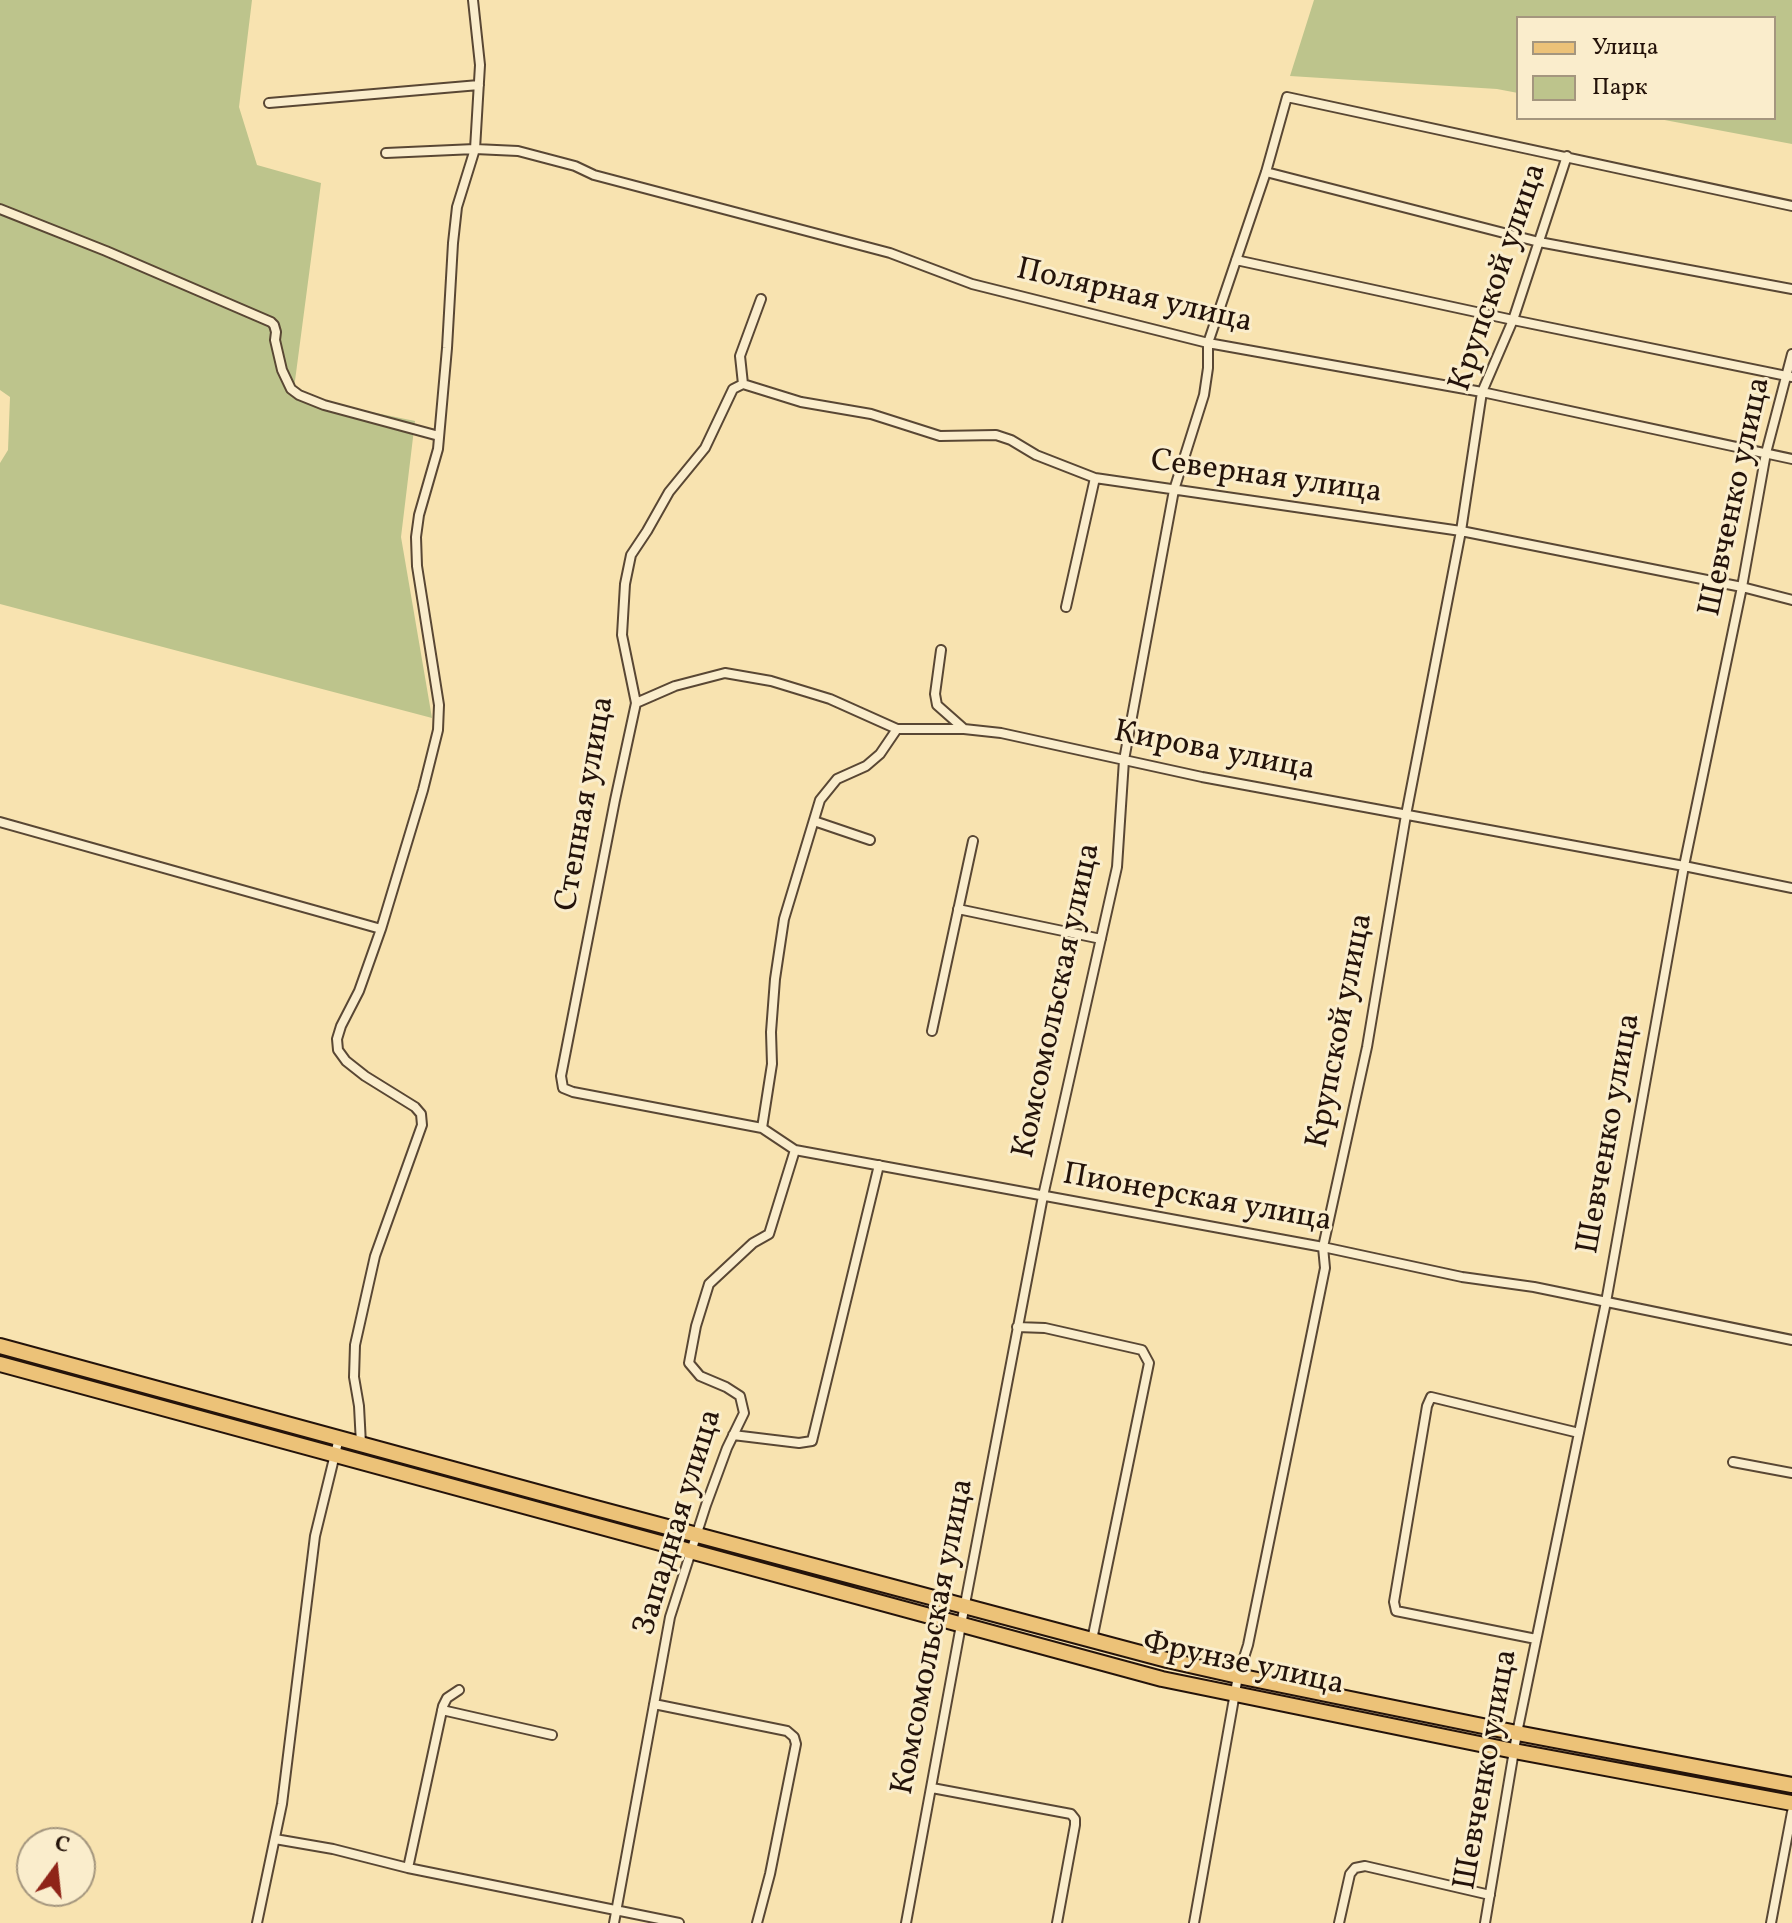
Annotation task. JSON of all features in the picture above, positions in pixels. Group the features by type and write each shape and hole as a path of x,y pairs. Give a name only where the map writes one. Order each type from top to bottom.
{"main road":[{"name":"Фрунзе улица","path":"0,1346 1167,1660 1517,1733 1792,1785"},
{"name":"Фрунзе улица","path":"0,1364 1162,1679 1514,1751 1792,1803"},
{"path":"449,1486 454,1469"}],"street":[{"path":"361,1444 354,1377 355,1345 375,1256 422,1125 421,1114 415,1107 346,1061 338,1050 337,1039 359,991 381,929 438,730 439,705 417,566 416,537 419,515 438,449 457,207 475,149 480,65 473,0"},
{"path":"269,103 479,85"},
{"name":"Комсомольская улица","path":"906,1923 1043,1196 1117,867 1124,760 1174,490 1204,395 1208,343 1266,172 1287,97 1567,156"},
{"name":"Полярная улица","path":"386,153 475,149 518,151 575,166 594,175 890,253 972,284 1208,343 1482,392 1792,459"},
{"path":"1567,156 1792,206"},
{"name":"Крупской улица","path":"1194,1923 1238,1676 1248,1645 1325,1268 1323,1247 1367,1047 1406,815 1461,531 1482,392 1513,320 1567,156"},
{"path":"1266,172 1539,242 1792,289"},
{"path":"0,209 271,322 282,370 291,389 299,395 324,405 439,436"},
{"path":"1236,260 1789,376"},
{"path":"743,384 740,356 761,299"},
{"name":"Шевченко улица","path":"1485,1923 1517,1733 1606,1302 1684,866 1742,587 1766,453 1789,376 1792,354"},
{"name":"Северная улица","path":"743,384 801,402 871,414 940,436 996,435 1036,455 1095,478 1461,531 1742,587 1792,600"},
{"name":"Степная улица","path":"561,1076 636,703 622,635 625,584 631,555 669,492 705,448 733,389 743,384"},
{"path":"1066,607 1095,478"},
{"path":"941,650 935,694 937,705 964,729"},
{"name":"Кирова улица","path":"636,703 675,686 725,673 771,681 830,699 897,729 964,729 1001,733 1202,777 1792,888"},
{"path":"762,1128 772,1064 775,979 784,919 820,800 837,779 866,766 880,754 897,729"},
{"path":"814,821 870,840"},
{"path":"0,822 381,929"},
{"path":"932,1031 973,841"},
{"path":"958,909 1101,939"},
{"name":"Пионерская улица","path":"561,1076 563,1088 573,1092 762,1128 795,1150 1323,1247 1462,1277 1534,1287 1792,1340"},
{"name":"Западная улица","path":"614,1923 670,1617 696,1534 744,1413 740,1396 700,1376 689,1363 696,1326 709,1284 753,1243 769,1234 795,1150"},
{"path":"733,1435 799,1443 812,1441 879,1165"},
{"path":"1017,1327 1045,1328 1142,1350 1149,1363 1092,1640"},
{"path":"1536,1639 1396,1611 1394,1602 1427,1406 1431,1397 1579,1433"},
{"path":"257,1923 282,1804 315,1536 339,1438"},
{"path":"1733,1462 1792,1473"},
{"path":"408,1868 442,1710 447,1698 459,1690"},
{"path":"654,1704 787,1731 794,1737 796,1744 757,1923"},
{"path":"442,1710 552,1735"},
{"path":"932,1788 1071,1814 1075,1825 1057,1923"},
{"path":"1771,1923 1792,1812"},
{"path":"275,1839 679,1923"},
{"path":"1339,1923 1350,1874 1355,1868 1365,1866 1490,1895"}],"green space":[{"path":"0,0 252,0 239,107 257,165 321,183 293,396 415,421 401,537 432,718 0,604 0,463 8,450 10,397 0,390"},
{"path":"1314,0 1792,0 1792,144 1665,120 1776,120 1776,16 1516,16 1516,93 1290,76"}]}
